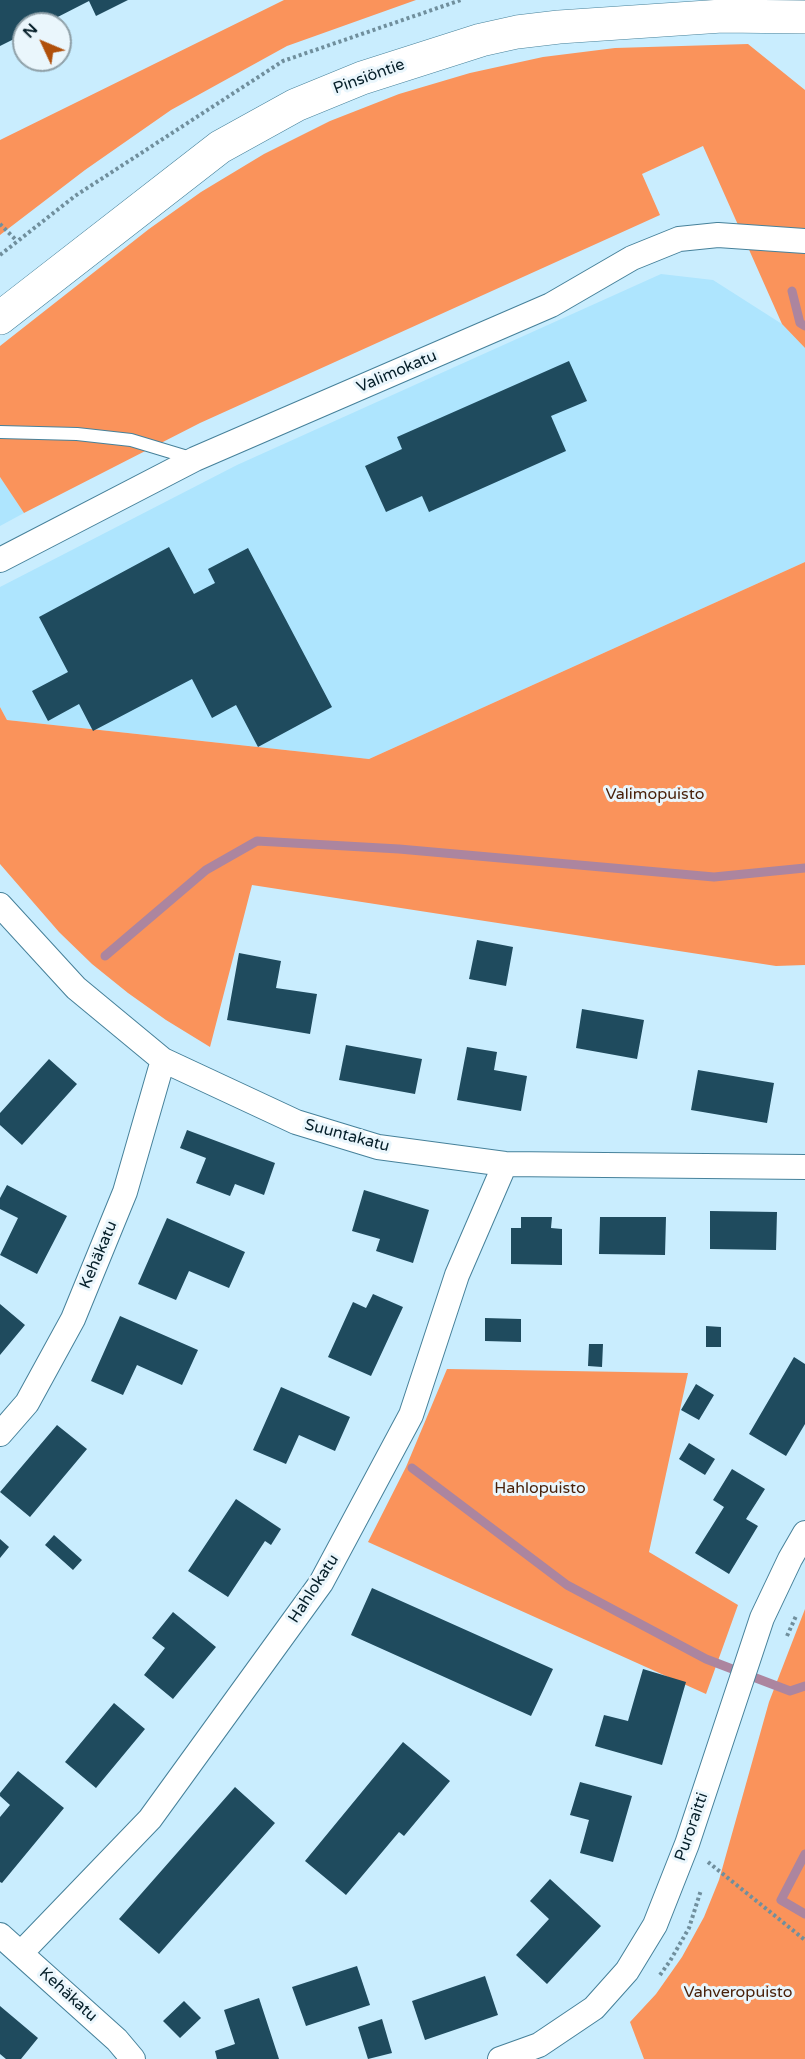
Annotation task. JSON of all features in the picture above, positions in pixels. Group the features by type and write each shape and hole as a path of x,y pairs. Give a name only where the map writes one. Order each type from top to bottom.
{"street":[{"name":"Pinsiöntie","path":"0,318 220,147 296,105 362,78 481,40 517,32 721,8 805,17"},
{"name":"Valimokatu","path":"0,560 195,459 551,305 632,258 679,239 718,235 805,241"},
{"name":"Suuntakatu","path":"0,905 76,988 164,1060 296,1122 316,1129 378,1147 505,1164 805,1167"},
{"name":"Kehäkatu","path":"0,1434 27,1403 73,1319 125,1192 164,1060"},
{"name":"Hahlokatu","path":"21,1953 150,1819 321,1583 411,1415 457,1275 505,1164"},
{"name":"Puroraitti","path":"500,2059 538,2045 594,2008 627,1971 655,1925 687,1844 762,1618 805,1533"},
{"name":"Kehäkatu","path":"0,1935 117,2040 133,2059"}],"lane":[{"path":"0,432 78,434 130,440 195,459"}],"path":[{"path":"0,224 17,241"},
{"path":"687,1844 805,1940"}],"shaded area":[{"path":"661,274 713,280 782,324 805,348 805,562 369,759 7,720 0,707 0,587 237,465"},
{"path":"0,477 24,513 0,526"}],"green space":[{"path":"284,0 416,0 287,46 171,110 85,170 0,235 0,140"},
{"path":"748,44 805,90 805,348 782,324 703,146 642,174 660,215 200,423 24,513 0,477 0,346 149,229 201,192 264,154 330,121 399,94 470,73 543,57 615,48"},
{"name":"Valimopuisto","path":"805,562 805,965 776,966 252,885 210,1047 166,1020 92,964 59,932 0,864 0,707 7,720 369,759"},
{"name":"Hahlopuisto","path":"447,1369 688,1373 649,1552 738,1605 706,1694 368,1542 406,1467"},
{"name":"Vahveropuisto","path":"805,1609 805,2059 644,2059 630,2022 656,1994 682,1957 704,1917 719,1880 769,1702"}],"building":[{"path":"0,0 128,0 96,16 89,1 67,12 12,12 12,40 0,46"},
{"path":"569,361 587,401 551,416 566,451 429,512 422,496 386,512 365,466 402,449 397,437"},
{"path":"169,547 194,594 215,583 208,569 248,548 332,707 258,747 236,705 212,718 192,679 93,731 79,704 48,721 32,691 68,672 39,617"},
{"path":"477,940 513,947 506,986 469,979"},
{"path":"239,953 281,961 276,988 317,994 310,1034 227,1020"},
{"path":"582,1009 644,1020 637,1059 576,1048"},
{"path":"346,1045 422,1059 415,1094 339,1080"},
{"path":"467,1047 497,1052 494,1070 527,1076 521,1111 457,1100"},
{"path":"49,1059 77,1084 22,1145 0,1125 0,1113"},
{"path":"698,1070 774,1083 767,1123 691,1110"},
{"path":"187,1130 275,1163 264,1195 235,1184 230,1196 196,1183 206,1158 180,1148"},
{"path":"7,1185 67,1216 37,1274 0,1255 18,1218 0,1209 0,1198"},
{"path":"364,1190 429,1210 413,1263 376,1251 380,1239 352,1231"},
{"path":"710,1211 777,1212 776,1250 710,1249"},
{"path":"521,1217 552,1217 551,1228 562,1229 562,1265 511,1264 511,1228 521,1228"},
{"path":"600,1217 666,1217 665,1255 599,1254"},
{"path":"167,1218 245,1252 229,1288 189,1271 176,1300 138,1284"},
{"path":"373,1294 403,1307 371,1376 328,1357 353,1302 366,1308"},
{"path":"0,1304 25,1325 0,1355"},
{"path":"120,1316 198,1350 182,1385 137,1365 123,1395 91,1381"},
{"path":"485,1318 521,1319 521,1342 485,1341"},
{"path":"706,1326 721,1327 721,1347 706,1347"},
{"path":"589,1344 603,1344 602,1367 588,1366"},
{"path":"794,1357 805,1364 805,1424 786,1456 749,1434"},
{"path":"696,1384 714,1395 699,1420 681,1410"},
{"path":"281,1387 350,1417 335,1451 299,1435 286,1464 253,1450"},
{"path":"57,1425 87,1449 30,1517 0,1492"},
{"path":"689,1443 715,1459 705,1475 679,1459"},
{"path":"732,1469 765,1489 746,1519 758,1526 729,1574 695,1553 724,1507 713,1500"},
{"path":"236,1499 281,1529 271,1545 265,1541 228,1597 188,1571"},
{"path":"54,1535 82,1560 73,1570 45,1545"},
{"path":"0,1539 9,1547 0,1558"},
{"path":"372,1588 553,1669 531,1716 351,1635"},
{"path":"173,1612 216,1647 173,1699 144,1675 165,1648 152,1638"},
{"path":"643,1669 686,1682 662,1765 595,1746 604,1715 628,1721"},
{"path":"114,1703 145,1729 96,1788 65,1762"},
{"path":"403,1742 450,1781 404,1836 399,1832 346,1895 305,1861"},
{"path":"18,1771 64,1808 2,1883 0,1882 0,1817 10,1805 0,1796 0,1793"},
{"path":"580,1782 632,1796 613,1862 580,1853 589,1820 570,1815"},
{"path":"235,1787 275,1823 159,1954 119,1919"},
{"path":"550,1879 601,1926 547,1984 516,1955 549,1919 530,1901"},
{"path":"357,1966 370,2005 306,2026 292,1987"},
{"path":"485,1976 498,2015 425,2040 412,2001"},
{"path":"259,1998 279,2059 217,2059 215,2051 235,2044 224,2010"},
{"path":"184,2001 201,2018 180,2038 163,2021"},
{"path":"0,2006 38,2038 21,2059 6,2059 0,2054"},
{"path":"382,2019 392,2053 368,2059 358,2027"}],"waterway":[{"path":"792,291 800,323 805,326"},
{"path":"105,956 206,870 257,841 399,849 714,877 805,868"},
{"path":"412,1468 567,1585 706,1659 790,1691 805,1686"},
{"path":"805,1854 781,1900 805,1914"}]}
